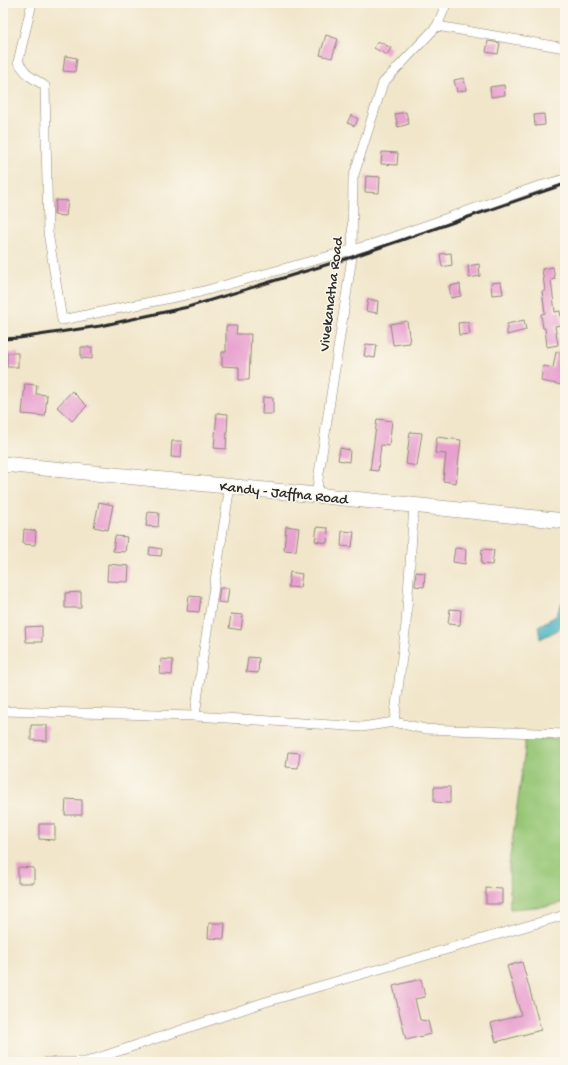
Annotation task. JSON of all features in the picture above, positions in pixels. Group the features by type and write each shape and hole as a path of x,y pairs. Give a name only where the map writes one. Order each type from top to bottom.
{"highway":[{"name":"Kandy - Jaffna Road","path":"3,464 230,486 565,522"}],"street":[{"path":"32,3 18,62 28,75 45,86 48,232 62,320 200,292 352,250 521,192 565,179"},
{"name":"Vivekanatha Road","path":"317,495 352,257 353,178 383,83 437,26 446,3"},
{"path":"437,26 565,48"},
{"path":"195,716 230,486"},
{"path":"394,722 406,624 414,506"},
{"path":"3,711 195,716 362,727 394,722 425,729 565,734"},
{"path":"47,1062 86,1062 262,1003 565,915"}],"green space":[{"path":"565,738 565,902 548,906 510,909 509,864 525,749 525,739"}],"water":[{"path":"564,598 565,619 558,630 540,639 538,626 556,616"}],"building":[{"path":"326,35 338,39 332,58 320,55"},
{"path":"378,41 391,48 387,55 374,48"},
{"path":"488,41 500,43 498,54 486,52"},
{"path":"65,56 77,58 75,72 63,71"},
{"path":"464,78 466,90 457,92 454,80"},
{"path":"504,85 505,95 491,97 490,87"},
{"path":"406,112 409,124 398,127 395,114"},
{"path":"544,114 545,125 535,126 534,115"},
{"path":"351,115 358,119 355,126 347,123"},
{"path":"382,152 398,153 397,165 381,164"},
{"path":"366,176 380,177 379,193 365,192"},
{"path":"56,200 68,201 66,216 54,215"},
{"path":"451,253 452,265 442,267 440,254"},
{"path":"479,264 480,276 469,278 468,266"},
{"path":"553,267 555,279 551,280 555,312 560,311 562,325 555,326 558,345 547,347 545,328 543,328 541,314 545,313 542,291 545,291 542,269"},
{"path":"501,282 503,294 492,295 491,283"},
{"path":"460,284 461,296 451,298 449,286"},
{"path":"368,299 378,301 377,313 366,311"},
{"path":"524,320 526,330 507,335 507,324"},
{"path":"407,321 410,343 393,345 390,324"},
{"path":"468,322 470,334 459,335 458,323"},
{"path":"226,326 237,326 236,334 251,334 249,380 239,380 239,367 222,366 222,352 226,352"},
{"path":"366,344 377,345 375,358 364,356"},
{"path":"81,347 92,347 92,359 81,358"},
{"path":"556,352 565,353 562,385 541,381 543,366 553,368"},
{"path":"7,353 18,353 18,367 7,367"},
{"path":"25,384 37,385 36,394 47,395 45,416 22,414"},
{"path":"72,391 87,406 72,421 57,407"},
{"path":"263,397 273,398 273,414 262,414"},
{"path":"217,413 228,414 226,449 214,448"},
{"path":"377,419 392,421 389,446 381,445 378,471 370,470"},
{"path":"410,432 422,433 417,466 406,464"},
{"path":"437,437 461,440 456,483 443,481 446,454 435,453"},
{"path":"172,441 182,441 181,458 171,457"},
{"path":"340,448 350,450 349,462 338,460"},
{"path":"99,502 113,505 108,530 94,527"},
{"path":"148,512 159,513 158,527 146,526"},
{"path":"286,526 299,528 296,551 284,550"},
{"path":"317,527 328,528 327,543 315,541"},
{"path":"24,529 36,531 35,545 23,544"},
{"path":"342,531 354,532 352,547 341,546"},
{"path":"115,536 127,537 125,552 113,551"},
{"path":"150,547 162,549 161,556 149,555"},
{"path":"455,548 466,549 465,564 453,562"},
{"path":"482,549 494,550 492,565 481,564"},
{"path":"108,564 129,566 128,582 107,581"},
{"path":"290,572 302,574 300,588 288,587"},
{"path":"416,572 425,573 424,587 415,586"},
{"path":"220,588 229,588 227,603 218,602"},
{"path":"81,592 81,608 65,608 65,593"},
{"path":"189,596 201,597 199,612 187,611"},
{"path":"450,609 461,610 460,625 448,624"},
{"path":"231,614 243,615 241,630 229,628"},
{"path":"42,626 42,642 26,642 25,627"},
{"path":"248,657 259,658 258,673 246,672"},
{"path":"161,659 173,660 172,675 160,674"},
{"path":"31,725 47,725 47,741 31,740"},
{"path":"288,752 300,753 298,768 286,767"},
{"path":"434,787 450,787 450,803 434,802"},
{"path":"66,799 82,800 82,815 65,815"},
{"path":"39,824 55,824 55,840 39,839"},
{"path":"18,867 34,868 34,883 18,883"},
{"path":"486,888 502,889 502,904 486,904"},
{"path":"209,923 225,923 224,939 208,938"},
{"path":"522,962 541,1030 496,1042 491,1023 521,1015 507,966"},
{"path":"421,979 425,997 415,999 420,1020 428,1021 431,1034 406,1040 393,986"}],"railway":[{"path":"3,339 100,326 188,307 352,257 565,184"}]}
